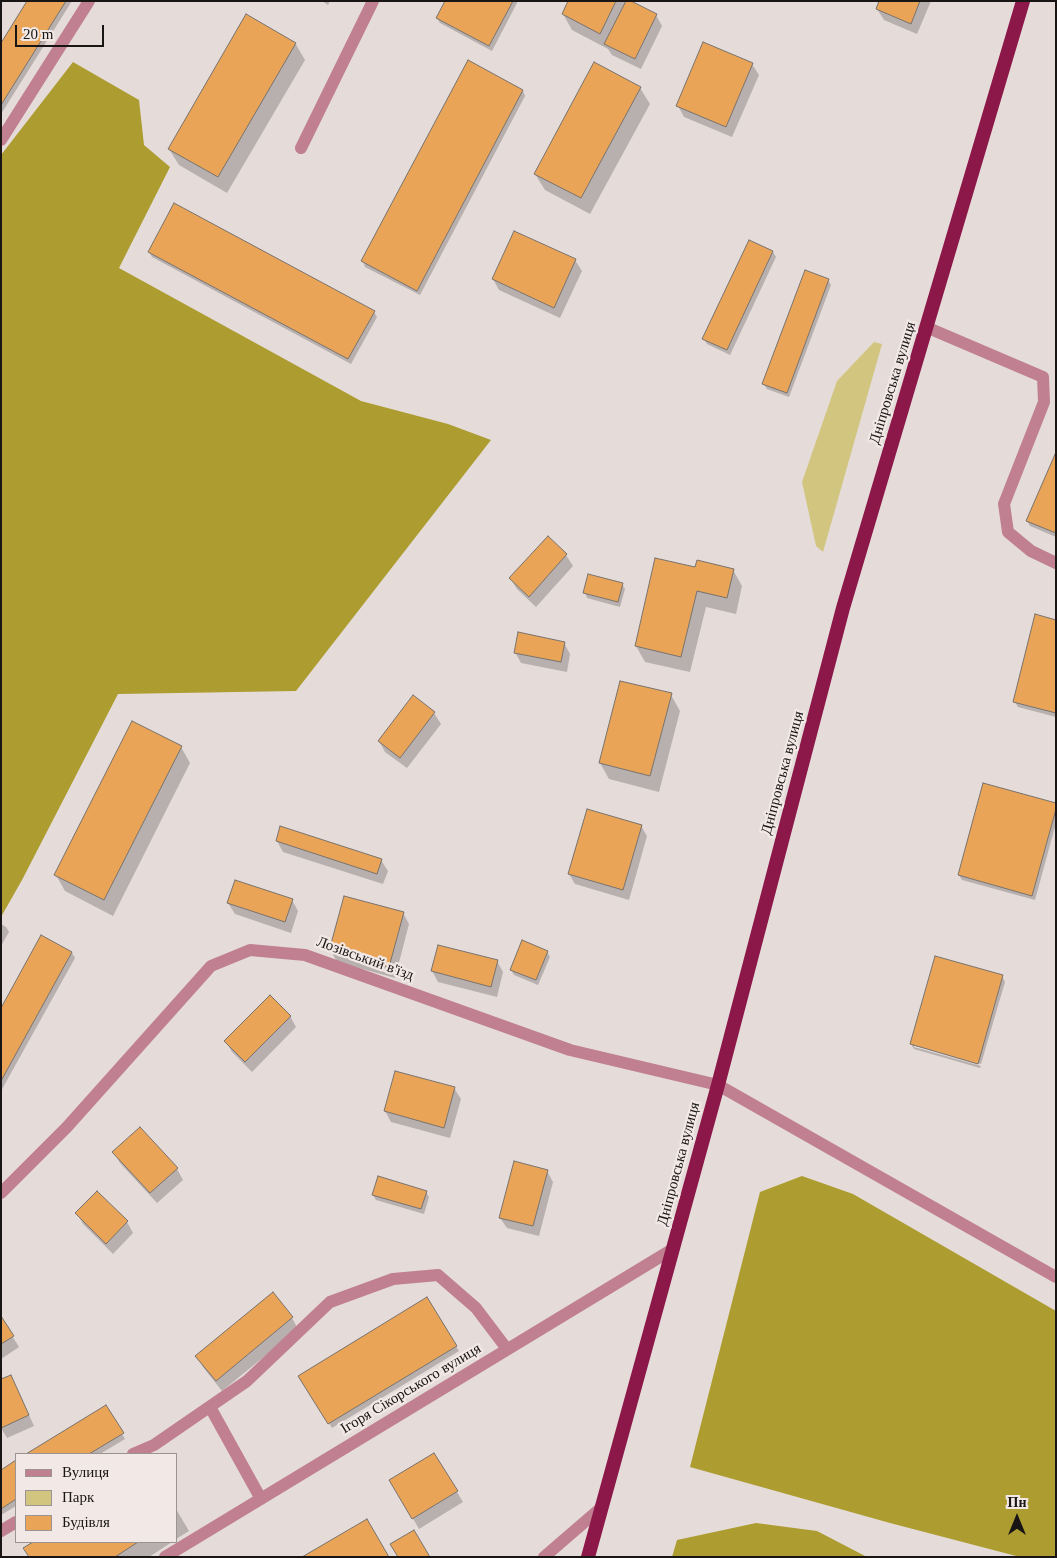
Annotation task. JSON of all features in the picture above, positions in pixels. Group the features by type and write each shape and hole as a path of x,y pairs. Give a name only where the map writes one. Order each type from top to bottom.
{"highway":[{"name":"Дніпровська вулиця","path":"588,1557 718,1085 843,608 1023,1"}],"street":[{"path":"1,140 89,1"},
{"path":"301,148 373,1"},
{"path":"926,326 1043,377 1044,402 1004,504 1008,532 1031,551 1056,563"},
{"name":"Лозівський в'їзд","path":"1,1193 67,1127 211,966 250,950 305,955 570,1050 718,1085 1056,1277"},
{"name":"Ігоря Сікорського вулиця","path":"165,1557 672,1249"},
{"path":"135,1453 154,1445 247,1381 330,1302 393,1279 438,1275 476,1308 507,1349"},
{"path":"210,1407 261,1499"},
{"path":"544,1557 602,1507"},
{"path":"1,1531 15,1523"}],"green space":[{"path":"874,342 882,344 823,552 816,546 802,482 837,381"}],"shaded area":[{"path":"73,62 139,100 144,145 170,167 119,268 361,401 448,424 491,440 296,691 118,694 1,917 1,155"},
{"path":"802,1176 853,1194 1056,1311 1056,1557 1020,1557 690,1467 760,1192"},
{"path":"756,1523 817,1531 867,1557 672,1557 677,1540"}],"building":[{"path":"27,1 66,1 1,105 1,43"},
{"path":"445,1 513,1 489,46 436,18"},
{"path":"568,1 616,1 600,34 562,14"},
{"path":"626,1 631,1 657,14 635,59 604,44"},
{"path":"879,1 920,1 911,24 876,9"},
{"path":"246,14 296,43 218,177 168,149"},
{"path":"703,42 753,63 726,127 676,106"},
{"path":"468,60 523,90 417,291 361,261"},
{"path":"594,62 641,87 581,198 534,174"},
{"path":"174,203 375,311 348,359 148,252"},
{"path":"514,231 576,259 554,308 492,279"},
{"path":"749,240 773,251 727,350 702,339"},
{"path":"805,270 829,279 787,393 762,384"},
{"path":"1056,452 1056,533 1026,521"},
{"path":"548,536 567,554 529,597 509,578"},
{"path":"655,558 695,567 697,560 734,569 727,598 697,591 681,657 635,646"},
{"path":"588,574 623,583 618,602 583,593"},
{"path":"1035,614 1056,620 1056,713 1013,702"},
{"path":"518,632 565,642 561,662 514,653"},
{"path":"620,681 672,693 650,776 599,763"},
{"path":"413,695 435,712 400,758 378,741"},
{"path":"132,721 182,746 104,900 54,875"},
{"path":"983,783 1056,803 1032,896 958,875"},
{"path":"587,809 642,825 623,890 568,874"},
{"path":"280,826 382,859 377,874 276,841"},
{"path":"235,880 293,899 285,922 227,903"},
{"path":"344,896 404,912 389,967 329,951"},
{"path":"41,935 72,952 1,1081 1,1008"},
{"path":"522,940 548,951 536,980 510,970"},
{"path":"438,945 498,960 491,987 431,971"},
{"path":"935,956 1003,975 978,1064 910,1044"},
{"path":"270,995 291,1016 245,1062 224,1041"},
{"path":"395,1071 455,1087 444,1128 384,1111"},
{"path":"140,1127 178,1168 150,1193 112,1152"},
{"path":"514,1161 548,1170 533,1226 499,1218"},
{"path":"378,1176 427,1191 421,1209 372,1195"},
{"path":"97,1191 128,1221 106,1244 75,1213"},
{"path":"273,1292 293,1317 216,1381 195,1356"},
{"path":"427,1297 457,1346 328,1424 298,1376"},
{"path":"1,1316 14,1336 1,1344"},
{"path":"11,1375 29,1415 1,1428 1,1379"},
{"path":"106,1405 124,1433 91,1453 28,1453"},
{"path":"434,1453 458,1491 412,1519 389,1480"},
{"path":"15,1461 15,1500 1,1509 1,1470"},
{"path":"367,1519 389,1557 302,1557"},
{"path":"414,1530 430,1557 398,1557 390,1544"},
{"path":"31,1543 136,1543 115,1557 29,1557 23,1548"}]}
